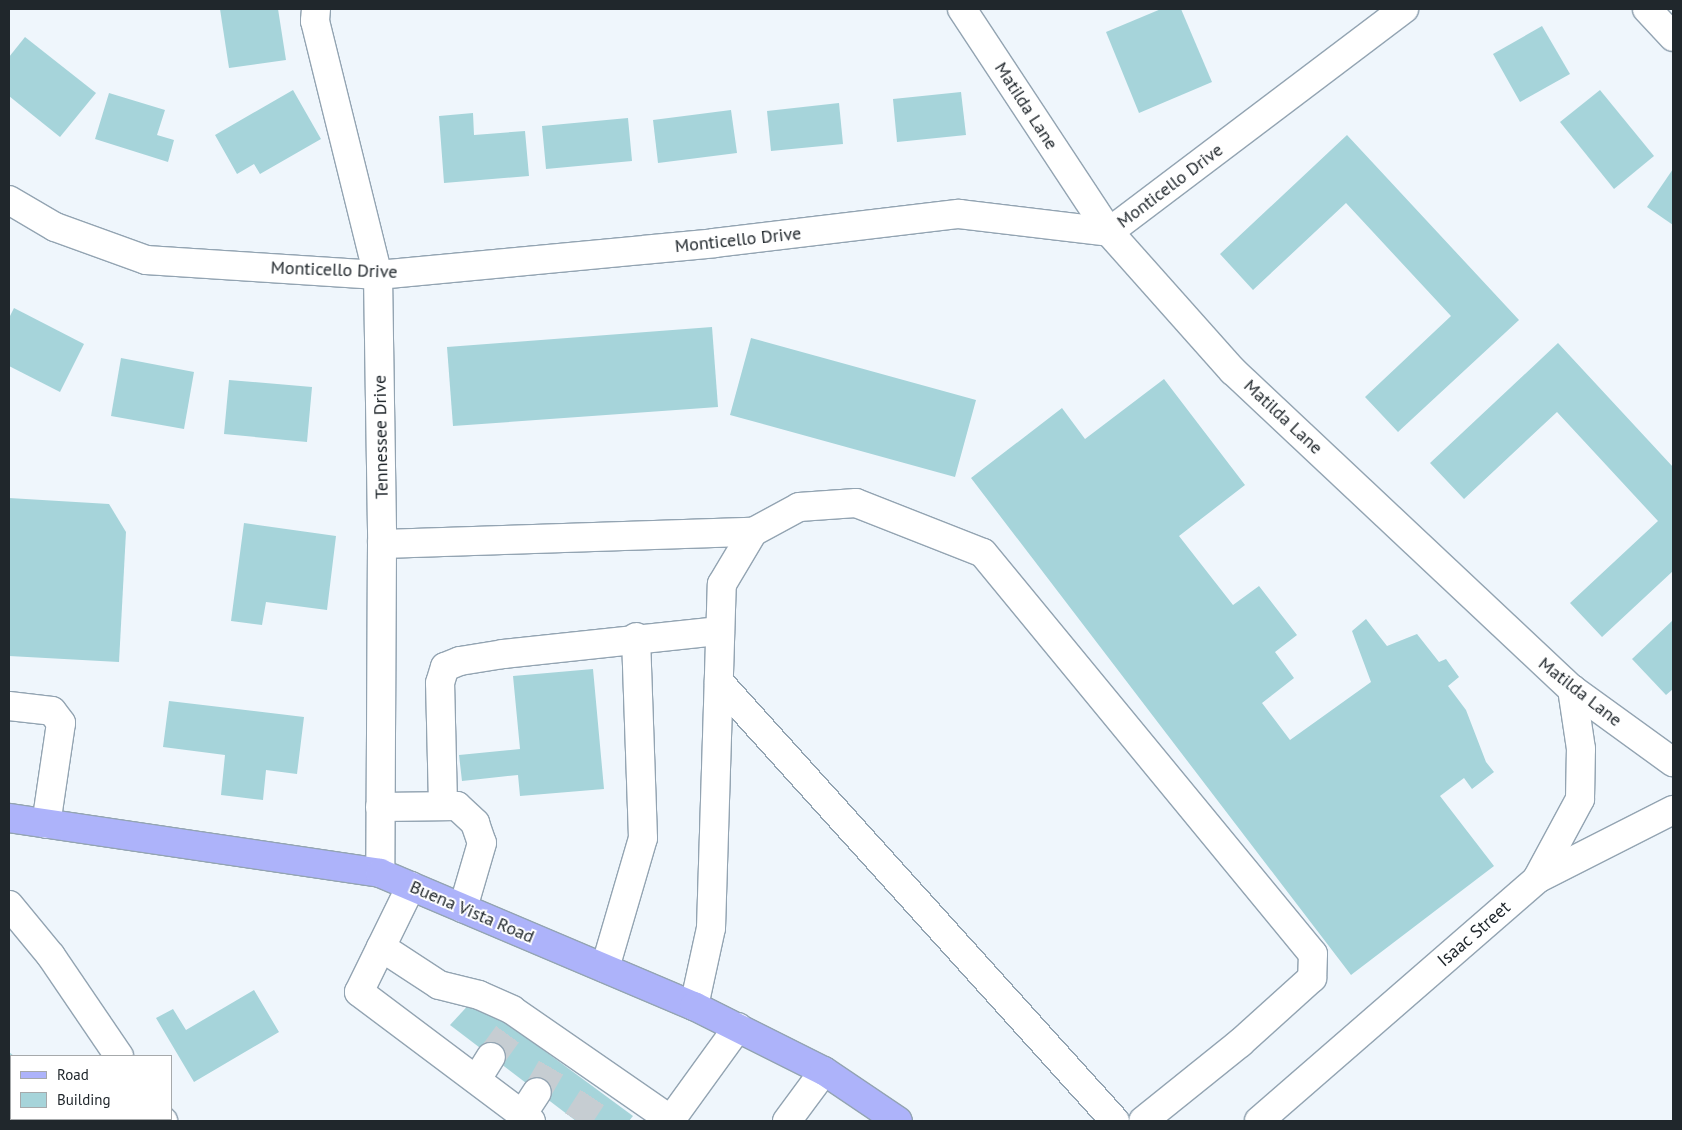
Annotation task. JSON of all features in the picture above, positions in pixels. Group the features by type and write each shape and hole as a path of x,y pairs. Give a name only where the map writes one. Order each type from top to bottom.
{"main road":[{"name":"Buena Vista Road","path":"9,818 380,873 694,1006 824,1071 898,1121"}],"street":[{"name":"Tennessee Drive","path":"316,9 315,21 378,275 382,544 380,873"},
{"name":"Matilda Lane","path":"962,9 1109,232 1233,371 1572,689 1673,762"},
{"name":"Monticello Drive","path":"9,200 56,227 146,260 378,275 714,243 959,214 1109,232 1404,9"},
{"path":"1647,9 1673,37"},
{"path":"382,544 753,532 799,506 856,503 983,553 1313,954 1312,978 1240,1042 1143,1121"},
{"path":"694,1006 712,928 722,584 753,532"},
{"path":"444,804 440,700 445,667 460,661 503,654 636,637 720,631"},
{"path":"605,968 644,838 636,637"},
{"path":"719,682 1115,1121"},
{"name":"Isaac Street","path":"1259,1121 1537,879 1580,799 1581,749 1572,689"},
{"path":"9,706 52,711 61,723 46,824"},
{"path":"380,807 444,804 457,806 475,822 482,843 463,908"},
{"path":"1537,879 1673,810"},
{"path":"412,886 359,992 484,1068 527,1118 537,1092"},
{"path":"9,905 51,956 118,1055"},
{"path":"381,947 439,985 479,995 602,1083 670,1121 738,1028"},
{"path":"787,1121 824,1071"}],"building":[{"path":"220,9 278,9 286,60 229,68"},
{"path":"1161,9 1181,9 1212,82 1139,113 1106,32"},
{"path":"1542,26 1570,74 1520,102 1493,54"},
{"path":"25,37 96,93 60,137 9,96 9,57"},
{"path":"293,90 321,139 260,174 254,164 237,174 215,135"},
{"path":"1600,90 1654,156 1614,189 1560,122"},
{"path":"961,92 966,135 897,142 893,99"},
{"path":"109,93 165,110 157,135 174,140 168,162 95,139"},
{"path":"839,103 843,144 771,151 767,111"},
{"path":"731,110 737,153 658,163 653,120"},
{"path":"473,113 474,135 525,131 529,176 444,183 439,116"},
{"path":"628,118 632,161 546,169 542,126"},
{"path":"1347,135 1519,320 1398,432 1365,397 1451,316 1346,203 1253,290 1220,254"},
{"path":"1673,169 1673,225 1647,207"},
{"path":"14,308 84,344 60,392 9,366 9,318"},
{"path":"712,327 718,407 453,426 447,347"},
{"path":"751,338 976,400 955,477 730,415"},
{"path":"1558,343 1673,467 1673,571 1602,637 1570,603 1658,521 1557,412 1464,499 1430,463"},
{"path":"121,358 194,372 184,429 111,416"},
{"path":"1164,379 1245,485 1179,536 1233,605 1259,586 1297,635 1275,652 1294,678 1262,703 1290,740 1371,682 1352,631 1366,619 1387,646 1417,634 1439,662 1446,659 1459,677 1448,686 1466,710 1486,762 1494,772 1472,789 1464,778 1440,796 1494,866 1351,975 971,478 1062,408 1085,439"},
{"path":"229,380 312,387 307,442 224,434"},
{"path":"9,498 109,504 126,532 119,662 9,656"},
{"path":"244,523 336,536 327,610 266,602 262,625 231,621"},
{"path":"1673,620 1673,689 1666,695 1632,659"},
{"path":"593,669 604,789 520,796 518,775 462,781 459,755 520,749 513,676"},
{"path":"169,701 304,717 297,774 266,770 263,800 221,795 225,755 163,747"},
{"path":"254,990 279,1032 194,1082 156,1018 173,1009 186,1030"},
{"path":"474,999 633,1116 629,1121 576,1121 450,1025"},
{"path":"9,1052 13,1055 10,1055 10,1120 97,1120 96,1121 9,1121"}],"tunnel":[{"path":"491,1057 513,1027"},
{"path":"537,1092 556,1059"},
{"path":"577,1121 598,1089"}]}
